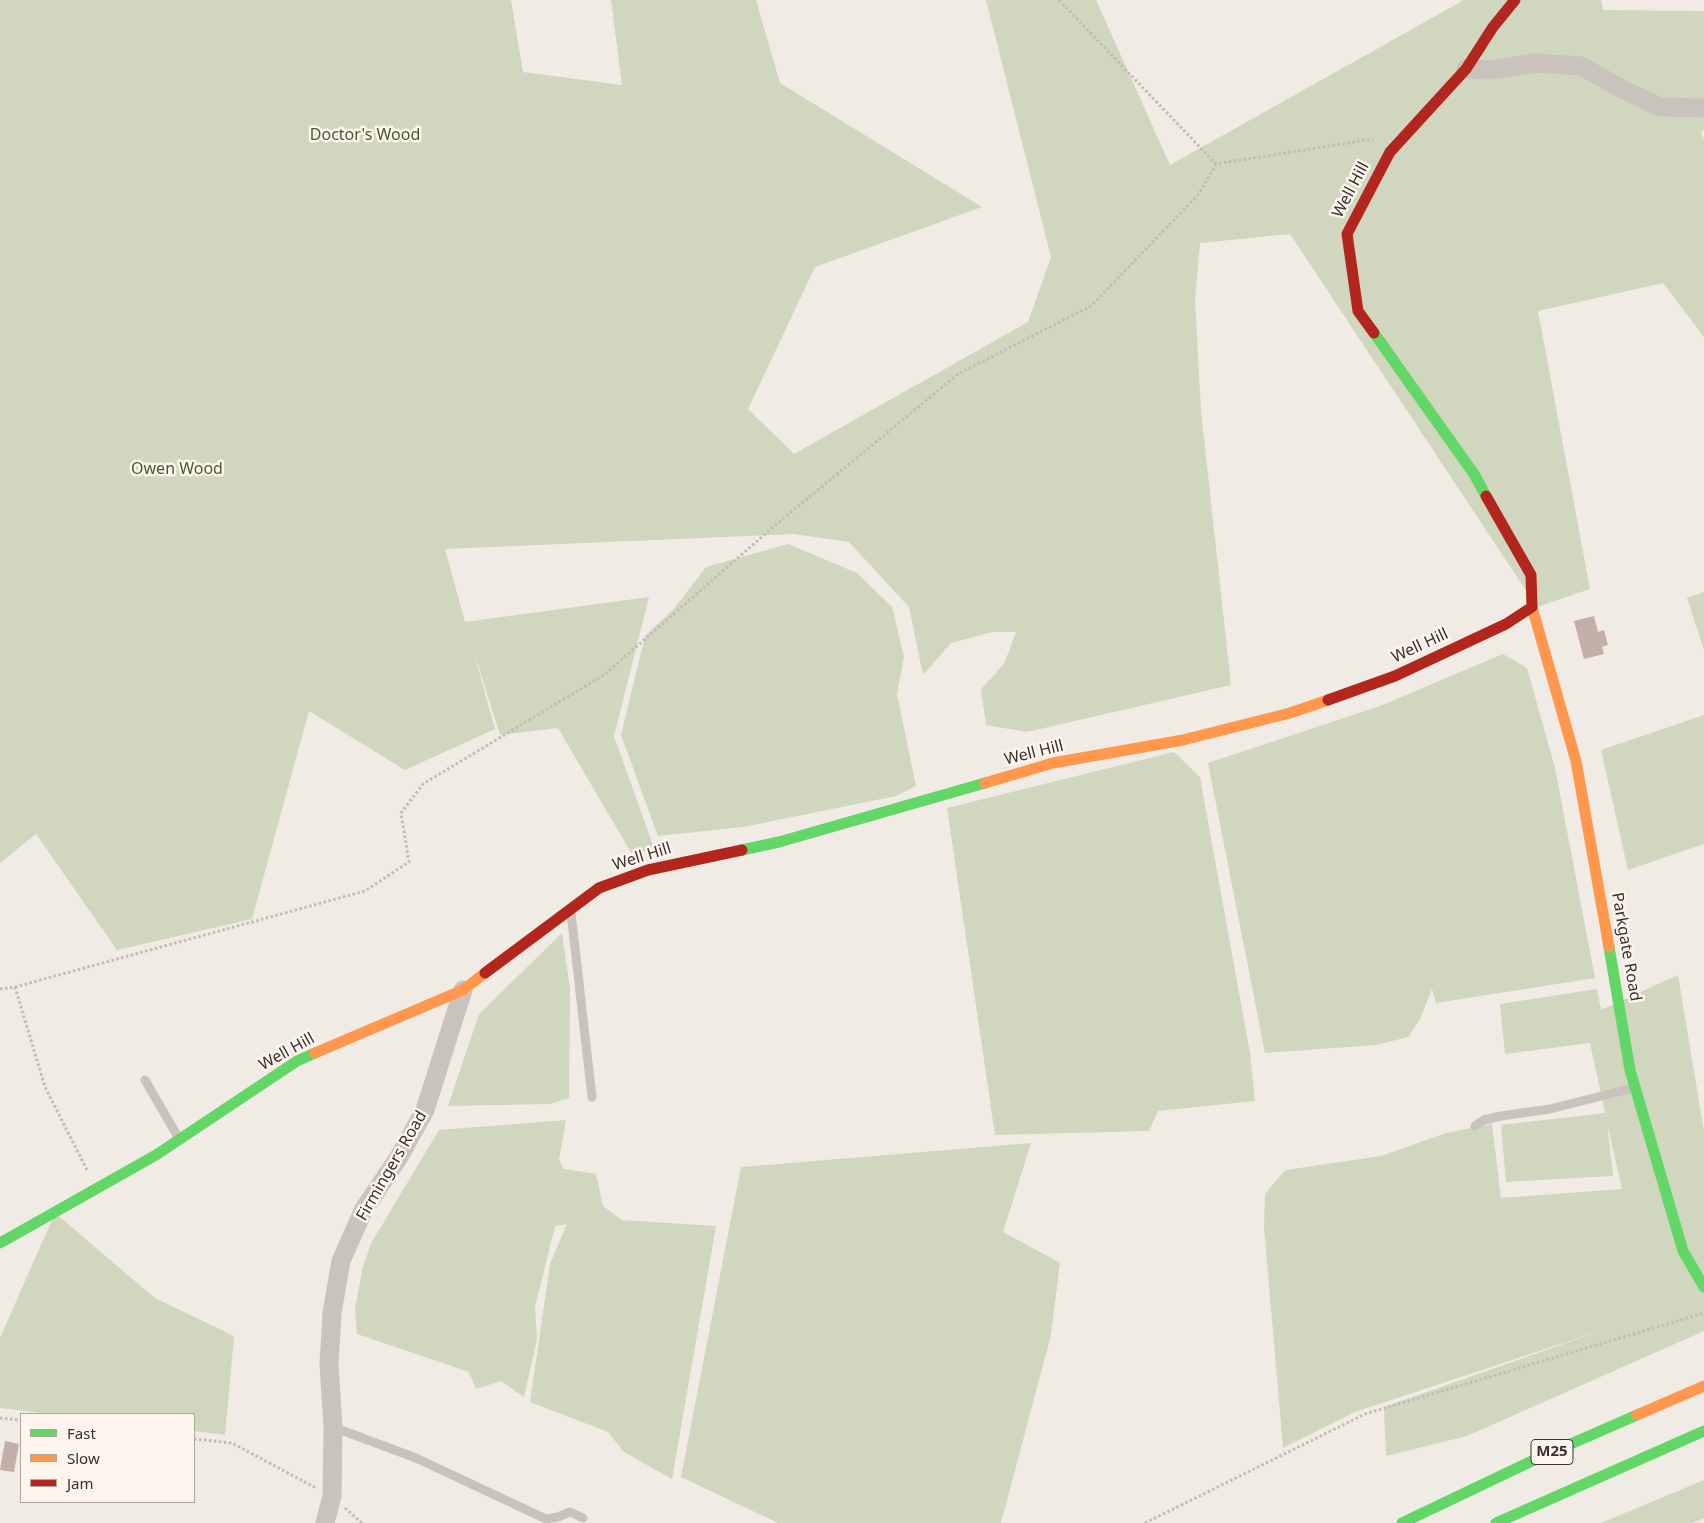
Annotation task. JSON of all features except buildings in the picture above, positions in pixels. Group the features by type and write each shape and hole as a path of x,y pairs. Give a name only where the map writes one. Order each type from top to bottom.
{"main road":[{"name":"Well Hill","path":"0,1243 180,1139 298,1061 463,990 599,888 648,870 779,842 1053,762 1183,740 1290,714 1395,676 1506,624 1532,607 1531,575 1474,474 1358,311 1347,234 1390,152 1466,69 1493,27 1515,0"},
{"name":"Parkgate Road","path":"1532,607 1576,761 1630,1070 1682,1251 1704,1287"},
{"name":"M25","path":"1402,1523 1534,1460 1704,1386"},
{"name":"M25","path":"1496,1523 1704,1431"}],"street":[{"path":"1466,69 1492,70 1535,63 1581,66 1660,107 1704,108"},
{"name":"Firmingers Road","path":"325,1523 332,1496 333,1427 329,1363 332,1313 341,1261 364,1209 399,1157 426,1110 463,990"}],"lane":[{"path":"570,908 592,1097"},
{"path":"145,1080 180,1139"},
{"path":"1475,1126 1484,1120 1550,1109 1636,1087"},
{"path":"333,1427 416,1458 546,1519 570,1512 583,1518"}],"path":[{"path":"1059,0 1216,164"},
{"path":"1216,164 1379,138"},
{"path":"0,989 15,987 364,891 409,862 401,813 423,784 604,675 772,528 958,374 1091,306 1199,194 1216,164"},
{"path":"15,987 46,1087 96,1189"},
{"path":"1145,1523 1365,1414 1704,1313"},
{"path":"0,1418 20,1420"},
{"path":"195,1439 232,1444 332,1496"}],"green space":[{"path":"0,0 511,0 523,72 622,85 611,0 756,0 780,83 982,207 815,267 748,409 794,454 1028,322 1051,257 986,0 1096,0 1170,165 1464,0 1601,0 1603,10 1704,11 1704,130 1701,132 1704,139 1704,337 1663,283 1538,311 1590,589 1537,607 1290,234 1200,243 1195,300 1201,411 1231,685 1027,732 986,725 981,689 1004,664 1016,632 993,632 951,643 923,675 909,607 849,542 794,534 445,549 465,622 649,597 614,736 654,848 633,856 558,728 500,735 472,646 495,729 405,770 309,711 252,919 117,950 36,834 0,863"},
{"path":"788,544 857,573 892,607 904,657 897,694 916,786 896,796 743,827 658,836 621,735 645,636 673,610 706,567"},
{"path":"1704,592 1704,650 1687,598"},
{"path":"1503,654 1527,668 1555,768 1595,978 1436,1003 1432,989 1420,1019 1408,1037 1376,1045 1265,1053 1208,763 1380,706"},
{"path":"1704,715 1704,844 1628,870 1601,750"},
{"path":"1174,752 1200,777 1250,1053 1255,1101 1158,1111 1149,1131 995,1135 947,808"},
{"path":"562,933 570,989 569,1098 550,1104 448,1106 479,1014"},
{"path":"1678,975 1704,1131 1704,1331 1467,1436 1386,1456 1384,1407 1603,1330 1355,1412 1283,1448 1264,1227 1265,1194 1279,1177 1286,1170 1381,1156 1446,1133 1492,1124 1501,1198 1622,1189 1607,1123 1613,1176 1506,1182 1501,1125 1605,1113 1590,1043 1505,1054 1500,1004 1597,989 1601,1010"},
{"path":"566,1120 559,1159 563,1169 596,1174 603,1206 622,1220 716,1226 672,1479 624,1452 608,1432 530,1402 550,1264 567,1224 555,1226 535,1307 537,1339 524,1397 501,1381 476,1389 469,1372 357,1334 355,1309 363,1266 372,1242 439,1130"},
{"path":"1031,1143 1003,1232 1060,1263 1051,1335 1001,1523 778,1523 681,1477 741,1167"},
{"path":"55,1213 155,1298 234,1336 225,1435 195,1431 195,1413 43,1413 0,1408 0,1338"},
{"path":"1704,1480 1704,1518 1692,1523 1601,1523"}],"traffic: fast":[{"path":"1374,333 1474,474 1486,496"},
{"path":"742,850 779,842 985,783"},
{"path":"1609,947 1630,1070 1683,1251 1704,1287"},
{"path":"0,1243 156,1155 297,1061 315,1053"},
{"path":"1402,1523 1534,1460 1637,1415"},
{"path":"1496,1523 1704,1431"}],"traffic: slow":[{"path":"1532,607 1576,761 1609,947"},
{"path":"985,783 1053,763 1183,740 1290,713 1328,700"},
{"path":"315,1053 463,990 485,973"},
{"path":"1637,1415 1704,1386"}],"traffic: jam":[{"path":"1374,333 1358,311 1347,234 1390,152 1466,69 1493,27 1515,0"},
{"path":"1328,700 1395,676 1506,624 1532,607 1531,575 1486,496"},
{"path":"485,973 599,888 648,870 742,850"}],"park label":[{"name":"Doctor's Wood","path":"365,135"},
{"name":"Owen Wood","path":"177,469"}]}
